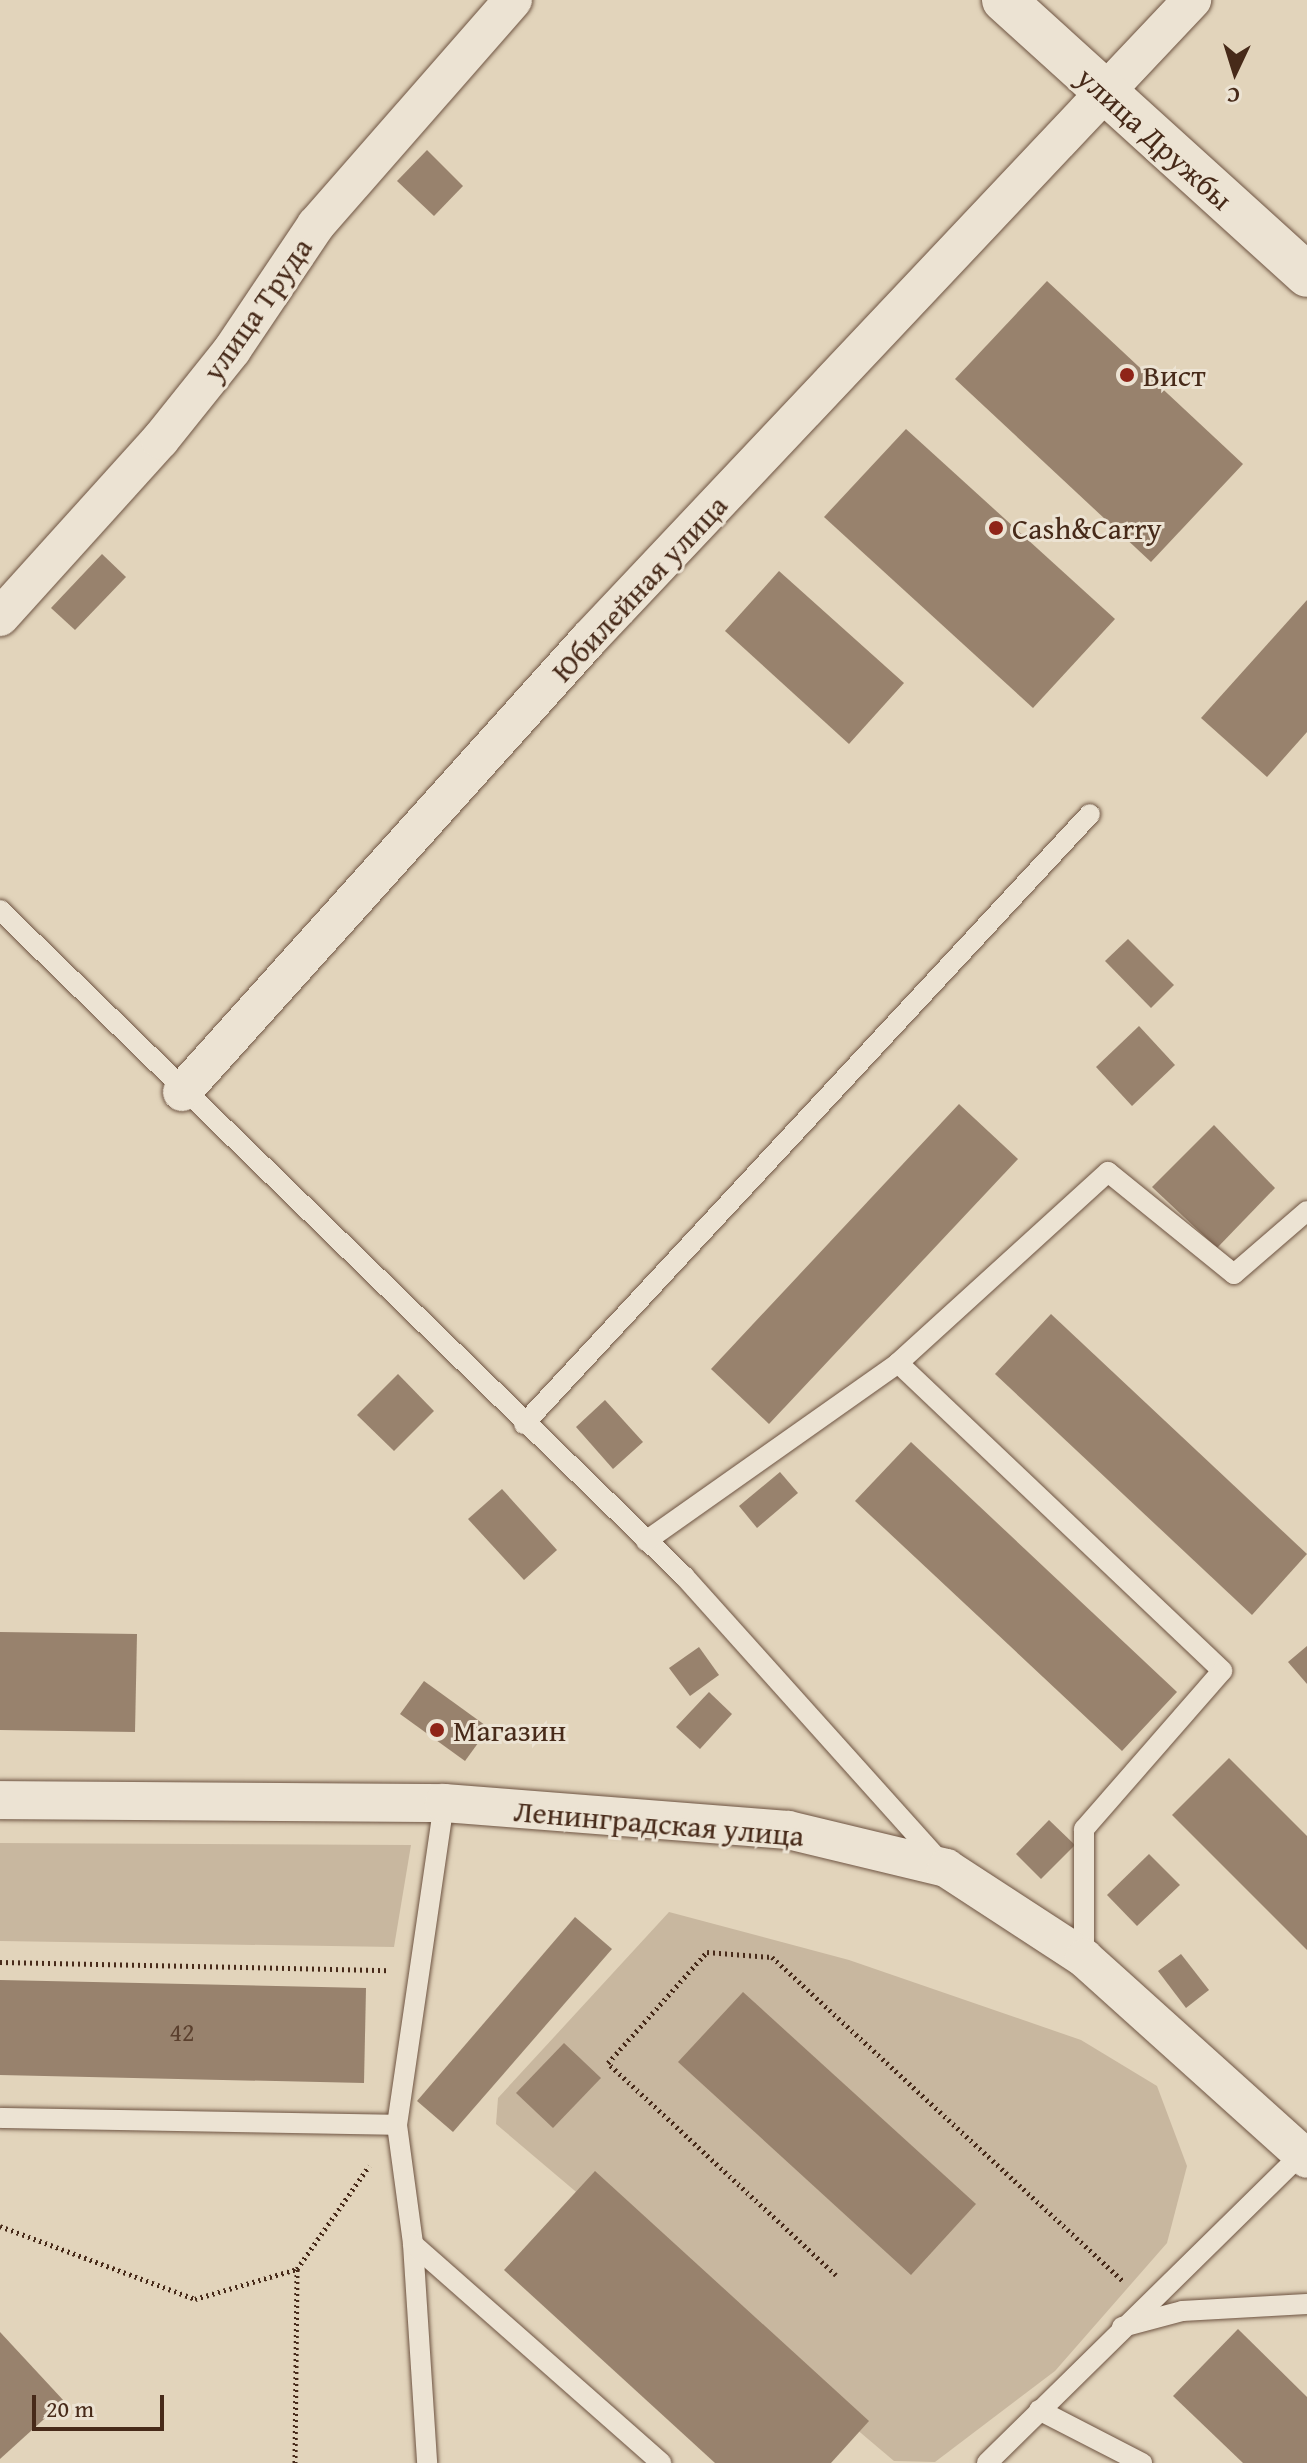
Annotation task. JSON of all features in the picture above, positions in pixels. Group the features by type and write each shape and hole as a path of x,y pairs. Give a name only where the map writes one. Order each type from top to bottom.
{"street":[{"name":"улица Труда","path":"0,617 160,440 232,350 316,225 513,0"},
{"name":"улица Дружбы","path":"1004,0 1307,275"},
{"name":"Юбилейная улица","path":"182,1092 579,650 1107,94 1192,0"},
{"name":"Ленинградская улица","path":"0,1800 444,1803 788,1830 946,1868 1084,1958 1304,2156"}],"lane":[{"path":"524,1424 1090,814"},
{"path":"0,910 182,1092 646,1541 946,1868"},
{"path":"646,1541 898,1363 1108,1172 1234,1274 1307,1211"},
{"path":"898,1363 1222,1671 1084,1829 1084,1958"},
{"path":"427,2463 413,2244 397,2125 444,1803"},
{"path":"0,2118 397,2125"},
{"path":"987,2463 1146,2302 1304,2156"},
{"path":"413,2244 661,2463"},
{"path":"1121,2327 1182,2311 1307,2304"},
{"path":"1039,2410 1142,2463"}],"path":[{"path":"836,2275 608,2063 707,1952 772,1957 1146,2302"},
{"path":"0,1962 418,1970"},
{"path":"295,2463 297,2269 397,2125"},
{"path":"0,2226 195,2299 297,2269"}],"shaded area":[{"path":"0,1843 411,1845 394,1947 0,1941"},
{"path":"669,1912 849,1960 1081,2040 1157,2086 1187,2166 1167,2243 1055,2371 935,2462 894,2461 496,2124 498,2098"}],"building":[{"path":"427,150 463,186 434,216 397,181"},
{"path":"1047,281 1243,464 1151,562 955,379"},
{"path":"906,429 1115,619 1033,708 824,517"},
{"path":"102,554 126,577 75,630 51,608"},
{"path":"779,571 904,683 849,744 725,631"},
{"path":"1307,600 1307,732 1267,777 1201,718"},
{"path":"1128,939 1174,985 1151,1008 1105,961"},
{"path":"1139,1026 1175,1065 1132,1106 1096,1067"},
{"path":"959,1104 1018,1159 769,1424 711,1369"},
{"path":"1214,1125 1275,1188 1217,1248 1152,1187"},
{"path":"1051,1314 1307,1554 1252,1615 995,1374"},
{"path":"398,1374 434,1411 394,1451 357,1415"},
{"path":"605,1400 643,1442 613,1469 576,1427"},
{"path":"911,1442 1177,1692 1122,1751 855,1501"},
{"path":"780,1472 798,1493 757,1528 739,1506"},
{"path":"502,1489 557,1550 524,1580 468,1519"},
{"path":"0,1632 137,1634 135,1732 0,1730"},
{"path":"1307,1646 1307,1684 1288,1662"},
{"path":"699,1647 719,1675 690,1696 669,1668"},
{"path":"424,1681 489,1728 465,1761 400,1714"},
{"path":"709,1692 732,1714 700,1749 676,1727"},
{"path":"1229,1758 1307,1836 1307,1950 1172,1815"},
{"path":"1049,1820 1075,1845 1041,1879 1016,1854"},
{"path":"1149,1854 1180,1885 1137,1926 1107,1895"},
{"path":"575,1917 612,1949 453,2132 417,2101"},
{"path":"1181,1954 1209,1990 1186,2008 1158,1971"},
{"path":"0,1980 366,1988 364,2083 0,2075"},
{"path":"743,1992 976,2204 911,2275 678,2062"},
{"path":"564,2043 601,2078 553,2128 516,2093"},
{"path":"595,2171 869,2421 831,2463 715,2463 504,2270"},
{"path":"1238,2329 1307,2397 1307,2463 1243,2463 1173,2396"},
{"path":"0,2332 64,2401 0,2459"}],"place":[{"name":"Вист","path":"1127,375"},
{"name":"Cash&Carry","path":"996,528"},
{"name":"Магазин","path":"437,1730"}]}
